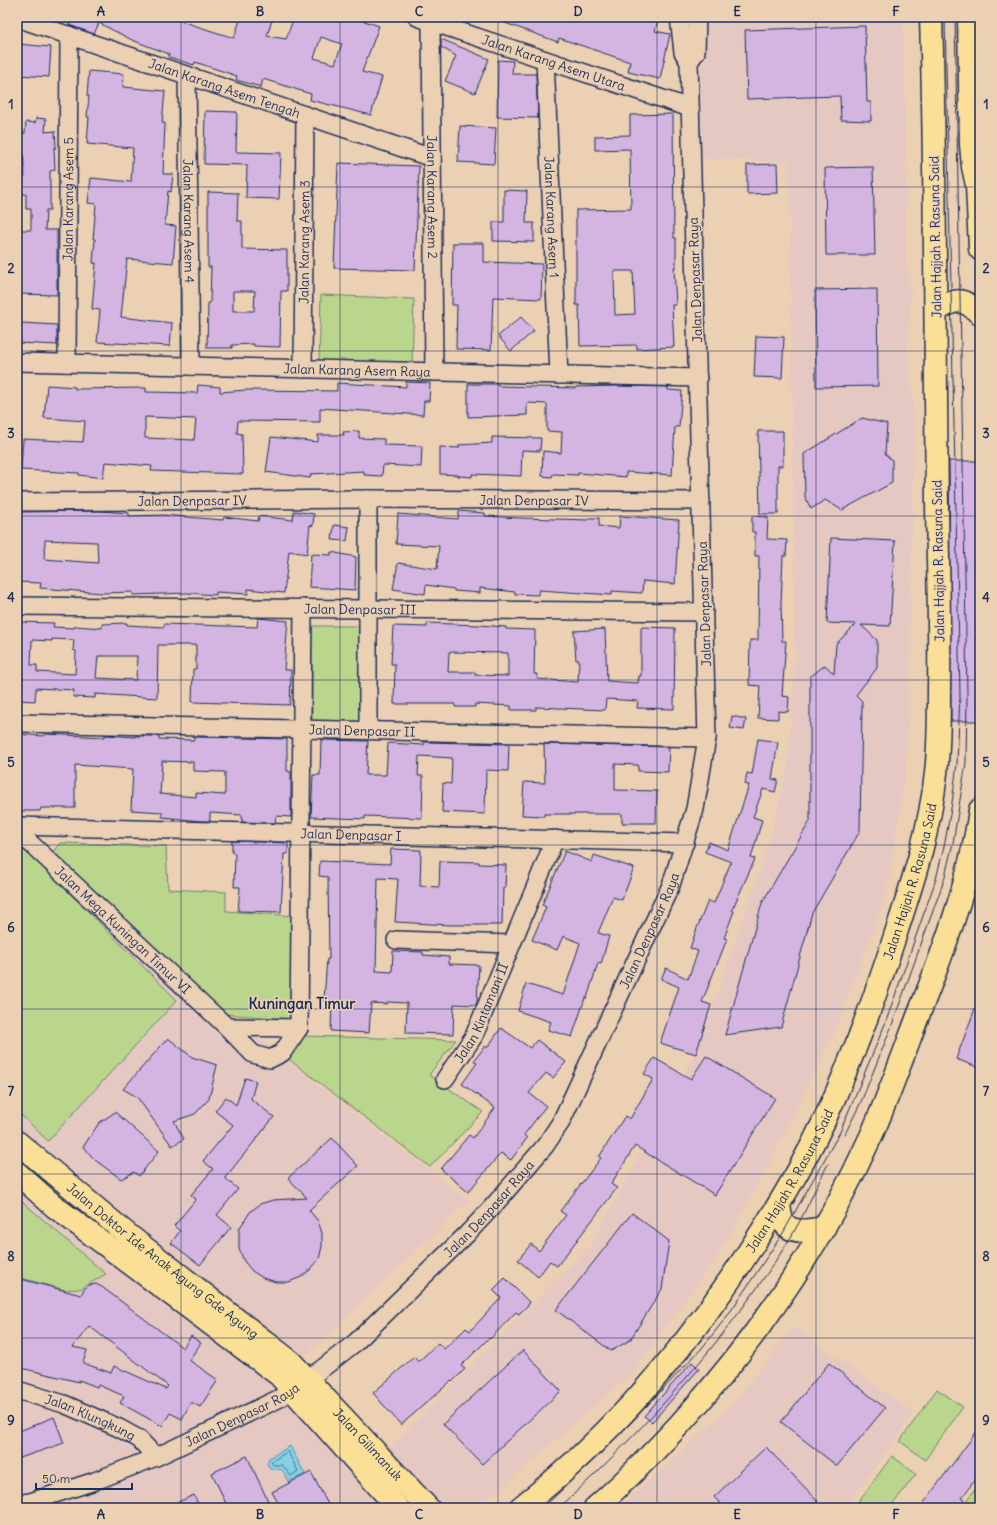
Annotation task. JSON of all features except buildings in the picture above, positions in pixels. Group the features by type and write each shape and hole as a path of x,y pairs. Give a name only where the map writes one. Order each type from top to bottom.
{"main road":[{"name":"Jalan Hajjah R. Rasuna Said","path":"920,17 923,101 933,134"},
{"name":"Jalan Hajjah R. Rasuna Said","path":"520,1508 569,1466 622,1415 647,1388 712,1307 779,1205 823,1123 882,976 909,894 925,836 933,796 937,759 939,683 936,311 931,17"},
{"path":"969,17 972,167 977,185 980,210 980,249"},
{"path":"936,311 951,301 959,300 967,303 980,314"},
{"path":"595,1508 656,1450 722,1376 768,1317 824,1228 871,1135 926,997 961,893 970,860 980,810"},
{"name":"Jalan Doktor Ide Anak Agung Gde Agung","path":"17,1142 127,1234 291,1362 300,1384"},
{"name":"Jalan Doktor Ide Anak Agung Gde Agung","path":"17,1173 55,1207 279,1375 300,1384"},
{"path":"779,1205 784,1224 790,1229 803,1231 824,1228"},
{"name":"Jalan Gilimanuk","path":"300,1384 398,1508"},
{"name":"Jalan Gilimanuk","path":"300,1384 428,1508"}],"street":[{"name":"Jalan Denpasar Raya","path":"23,1505 95,1481 156,1457 278,1399 356,1342 467,1234 545,1146 573,1098 588,1061 671,885 695,809 707,738 689,62 683,52 679,17"},
{"name":"Jalan Denpasar Raya","path":"689,62 696,52 697,17"},
{"name":"Jalan Karang Asem Tengah","path":"17,18 432,158"},
{"name":"Jalan Karang Asem Utara","path":"424,19 690,108"},
{"name":"Jalan Karang Asem 2","path":"424,19 432,158 434,372"},
{"name":"Jalan Karang Asem 5","path":"67,363 69,35"},
{"name":"Jalan Karang Asem 1","path":"545,60 559,375"},
{"name":"Jalan Karang Asem 4","path":"187,75 191,366"},
{"name":"Jalan Karang Asem 3","path":"303,369 305,115"},
{"name":"Jalan Karang Asem Raya","path":"17,362 698,378"},
{"name":"Jalan Denpasar IV","path":"17,502 368,499 701,501"},
{"path":"368,499 368,729"},
{"name":"Jalan Denpasar III","path":"17,606 704,612"},
{"path":"227,1027 299,1028 303,608"},
{"name":"Jalan Denpasar II","path":"17,723 368,729 707,738"},
{"name":"Jalan Denpasar I","path":"17,826 685,843"},
{"name":"Jalan Kintamani II","path":"445,1078 474,1036 555,839"},
{"name":"Jalan Mega Kuningan Timur VI","path":"17,840 28,841 227,1027 253,1054 270,1059 282,1053 299,1028"},
{"name":"Jalan Kintamani II","path":"396,940 511,944"},
{"name":"Jalan Klungkung","path":"17,1390 64,1404 119,1428 139,1439 156,1457"}],"shaded area":[{"path":"703,17 903,17 906,154 906,261 911,291 907,347 916,435 913,463 906,769 887,892 835,1031 772,1158 718,1255 630,1375 497,1491 472,1508 17,1508 17,852 469,1201 304,1357 380,1457 591,1245 699,1046 769,843 788,765 795,652 789,162 696,158"},
{"path":"794,1327 914,1413 850,1502 847,1501 841,1508 620,1508 733,1404"}],"green space":[{"path":"321,295 414,299 412,364 319,361"},
{"path":"312,626 366,626 365,723 312,722"},
{"path":"60,843 166,846 168,889 226,892 226,911 295,916 292,1019 221,1014 52,853"},
{"path":"17,848 28,852 177,1000 48,1141 17,1111"},
{"path":"304,1036 456,1040 429,1075 483,1112 430,1167 287,1058 299,1047"},
{"path":"17,1197 106,1274 80,1289 65,1290 17,1277"},
{"path":"937,1389 963,1407 925,1460 900,1441"},
{"path":"892,1456 916,1474 890,1508 858,1508 855,1506"},
{"path":"980,1482 980,1508 962,1508"}],"water":[{"path":"290,1446 305,1474 288,1482 284,1472 279,1469 271,1469 267,1464 269,1458"}],"tram line":[{"path":"543,1508 624,1430 702,1348 728,1315 783,1233 840,1132 885,1024 936,879 952,803 957,763 960,696 945,17"},
{"path":"845,1134 861,1102 892,1025 944,880 953,843 966,763 967,694 955,17"},
{"path":"559,1508 654,1414 713,1346 767,1274 791,1237 828,1164"}],"district":[{"name":"Kuningan Timur","path":"302,1004"}]}
